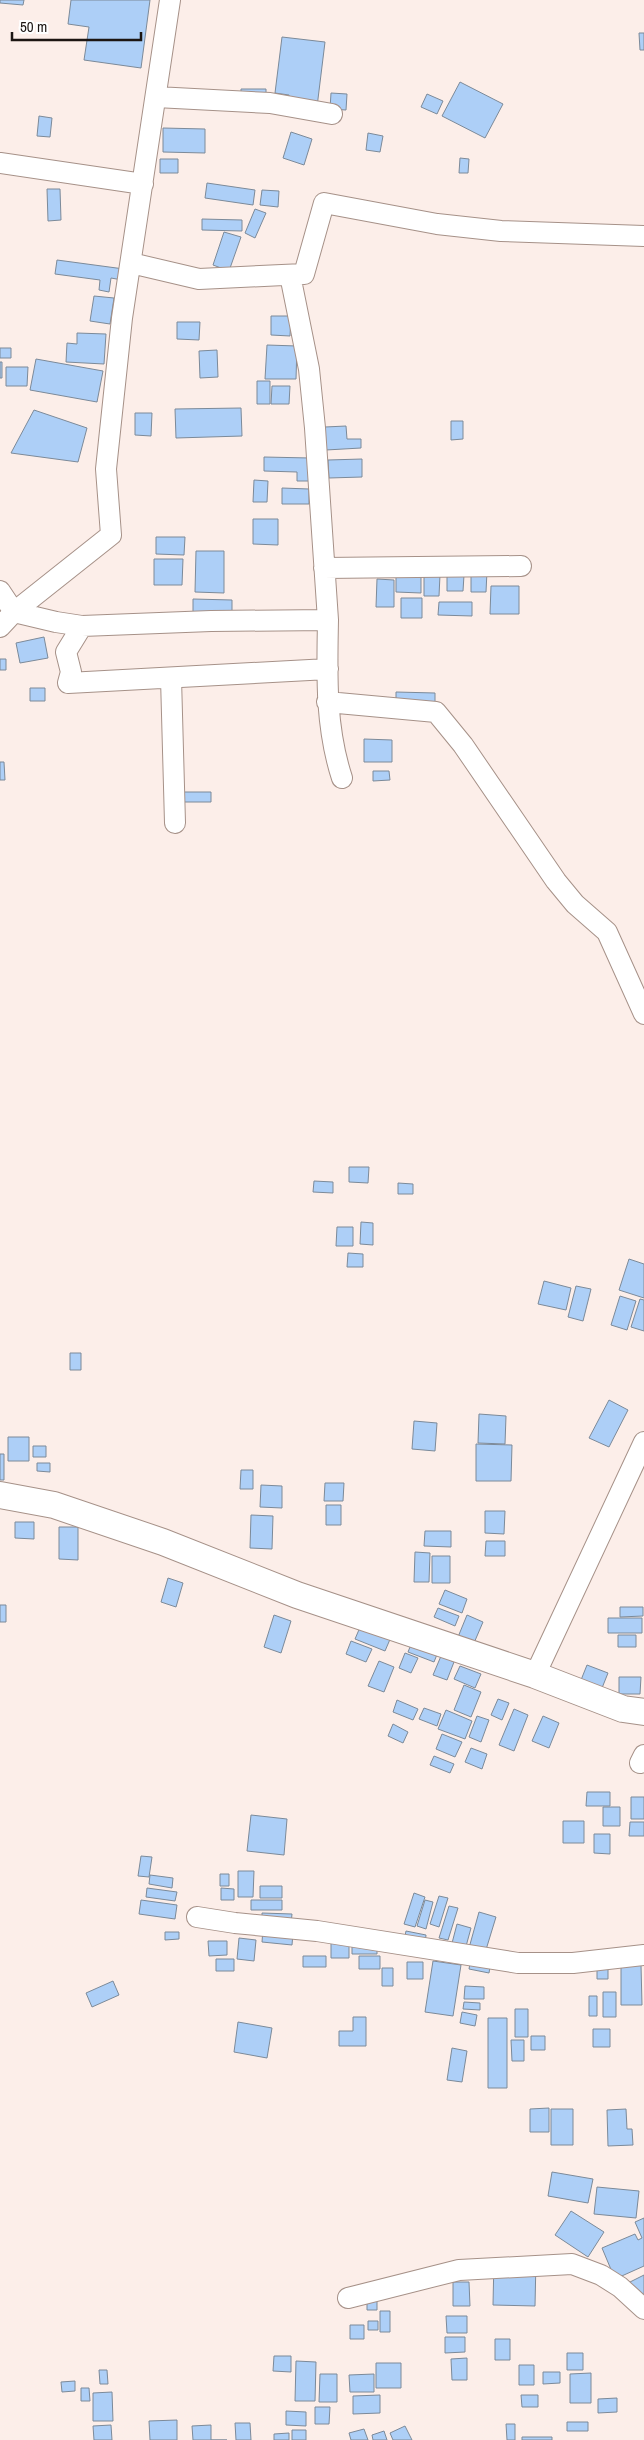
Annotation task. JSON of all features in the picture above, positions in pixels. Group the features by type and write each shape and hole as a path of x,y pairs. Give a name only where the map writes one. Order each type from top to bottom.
{"street":[{"path":"0,628 14,612 112,535 106,469 131,263 170,0"},
{"path":"156,96 270,103 332,114"},
{"path":"0,163 143,184"},
{"path":"131,263 199,279 304,274 324,203 437,224 501,231 553,235 644,236"},
{"path":"290,275 309,370 316,428 328,620 327,702 333,750 342,778"},
{"path":"324,568 521,566"},
{"path":"0,591 14,612 82,626 211,621 328,620"},
{"path":"82,626 66,652 71,672 68,683 328,669"},
{"path":"171,678 175,823"},
{"path":"327,702 436,712 462,744 556,881 575,904 607,932 644,1014"},
{"path":"536,1675 644,1442"},
{"path":"0,1495 54,1505 90,1517 163,1542 297,1595 536,1675 623,1709 644,1712"},
{"path":"197,1917 317,1931 518,1964 573,1963 644,1955"},
{"path":"348,2298 459,2270 572,2264 601,2275 620,2288 644,2309"}],"building":[{"path":"0,0 24,0 23,5 0,3"},
{"path":"71,0 150,0 141,68 84,60 89,27 68,24"},
{"path":"639,33 644,33 644,50 640,50"},
{"path":"282,37 325,42 317,107 288,103 289,95 275,93"},
{"path":"460,82 503,104 485,138 442,116"},
{"path":"241,89 266,89 266,105 241,105"},
{"path":"331,93 347,94 346,110 330,109"},
{"path":"427,94 443,101 437,114 421,107"},
{"path":"39,116 52,118 50,137 37,136"},
{"path":"163,128 205,129 205,153 163,152"},
{"path":"291,132 312,139 304,165 283,158"},
{"path":"368,133 383,136 380,152 366,150"},
{"path":"460,158 469,159 468,173 459,173"},
{"path":"160,159 178,159 178,173 160,173"},
{"path":"207,183 255,190 253,205 205,198"},
{"path":"47,189 60,189 61,220 48,221"},
{"path":"262,190 279,191 278,207 260,205"},
{"path":"255,209 266,213 255,238 245,233"},
{"path":"202,219 242,220 242,231 202,230"},
{"path":"224,232 241,237 229,271 213,265"},
{"path":"57,260 124,269 122,280 111,278 109,292 99,290 100,280 55,274"},
{"path":"94,296 114,298 110,324 90,321"},
{"path":"271,316 291,316 290,336 271,335"},
{"path":"177,322 200,322 199,340 177,339"},
{"path":"77,333 106,334 104,364 66,362 67,343 77,344"},
{"path":"267,345 297,346 296,379 265,379"},
{"path":"0,348 11,348 11,358 0,358"},
{"path":"217,350 218,377 200,378 199,351"},
{"path":"36,359 103,371 97,402 30,390"},
{"path":"0,362 2,362 2,378 0,378"},
{"path":"6,367 28,367 27,386 6,386"},
{"path":"257,381 270,381 270,404 257,404"},
{"path":"272,386 290,386 289,404 271,404"},
{"path":"241,408 242,436 176,438 175,409"},
{"path":"34,410 87,428 78,462 11,453"},
{"path":"135,413 152,413 151,436 135,435"},
{"path":"451,421 463,421 463,439 451,440"},
{"path":"346,426 347,439 361,439 361,448 326,450 325,427"},
{"path":"264,457 310,458 309,481 297,481 297,472 264,471"},
{"path":"362,459 362,477 329,478 328,460"},
{"path":"254,480 268,481 267,502 253,502"},
{"path":"282,488 309,489 309,504 282,504"},
{"path":"253,519 278,519 278,545 253,544"},
{"path":"156,537 185,537 184,555 156,554"},
{"path":"196,551 224,551 224,593 195,592"},
{"path":"154,559 183,559 182,585 154,585"},
{"path":"471,571 487,571 486,592 471,592"},
{"path":"396,574 421,575 421,593 396,592"},
{"path":"424,574 440,575 439,596 424,596"},
{"path":"447,574 464,575 463,591 447,591"},
{"path":"377,579 394,580 394,607 376,607"},
{"path":"491,586 519,586 519,614 490,614"},
{"path":"401,598 422,598 422,618 401,618"},
{"path":"193,599 232,600 232,614 193,613"},
{"path":"439,602 472,602 472,616 438,615"},
{"path":"44,637 48,658 20,663 16,643"},
{"path":"0,659 6,659 6,670 0,670"},
{"path":"30,688 45,688 45,701 30,701"},
{"path":"396,692 435,693 435,713 396,713"},
{"path":"364,739 392,740 392,762 364,762"},
{"path":"0,762 4,762 5,780 0,780"},
{"path":"373,771 389,771 390,780 373,781"},
{"path":"181,792 211,792 211,802 181,802"},
{"path":"349,1167 369,1167 368,1183 349,1182"},
{"path":"314,1181 333,1182 333,1193 313,1192"},
{"path":"398,1183 413,1184 413,1194 398,1194"},
{"path":"361,1222 373,1223 373,1245 360,1244"},
{"path":"337,1227 353,1227 353,1246 336,1246"},
{"path":"348,1253 363,1254 363,1267 347,1267"},
{"path":"629,1259 644,1264 644,1298 619,1290"},
{"path":"544,1281 571,1288 566,1310 538,1304"},
{"path":"576,1286 591,1289 583,1321 568,1317"},
{"path":"620,1296 636,1301 627,1330 611,1325"},
{"path":"640,1299 644,1300 644,1331 631,1327"},
{"path":"70,1353 81,1353 81,1370 70,1370"},
{"path":"609,1400 628,1410 609,1447 589,1438"},
{"path":"479,1414 506,1416 505,1444 478,1443"},
{"path":"414,1421 437,1423 435,1451 412,1449"},
{"path":"8,1437 29,1437 29,1461 8,1461"},
{"path":"476,1444 512,1445 511,1481 476,1481"},
{"path":"33,1446 46,1446 46,1457 33,1457"},
{"path":"0,1454 4,1454 4,1480 0,1480"},
{"path":"37,1463 50,1463 50,1472 37,1471"},
{"path":"241,1470 253,1470 253,1489 240,1489"},
{"path":"325,1483 344,1483 343,1501 324,1501"},
{"path":"261,1485 282,1486 282,1508 260,1507"},
{"path":"326,1505 341,1505 341,1525 326,1525"},
{"path":"485,1511 505,1511 504,1534 485,1533"},
{"path":"251,1515 273,1516 272,1549 250,1548"},
{"path":"15,1522 34,1522 34,1539 15,1538"},
{"path":"59,1527 78,1527 78,1560 59,1559"},
{"path":"425,1531 451,1531 451,1547 424,1546"},
{"path":"486,1541 505,1541 505,1556 485,1556"},
{"path":"415,1552 430,1553 429,1582 414,1582"},
{"path":"432,1556 450,1556 450,1583 432,1583"},
{"path":"168,1578 183,1583 176,1607 161,1602"},
{"path":"445,1590 467,1599 462,1613 439,1604"},
{"path":"0,1605 6,1605 6,1622 0,1622"},
{"path":"620,1607 643,1607 643,1616 620,1617"},
{"path":"438,1608 459,1616 455,1626 434,1617"},
{"path":"274,1615 291,1621 281,1653 264,1647"},
{"path":"467,1615 483,1622 474,1643 458,1637"},
{"path":"608,1618 642,1618 642,1633 608,1633"},
{"path":"361,1625 391,1637 385,1651 355,1639"},
{"path":"618,1635 636,1635 636,1647 618,1647"},
{"path":"414,1637 440,1647 434,1662 408,1652"},
{"path":"351,1641 372,1649 366,1662 346,1654"},
{"path":"405,1653 418,1658 411,1673 399,1668"},
{"path":"441,1656 454,1662 447,1680 433,1675"},
{"path":"379,1661 394,1667 384,1692 368,1686"},
{"path":"587,1665 608,1673 602,1688 581,1680"},
{"path":"460,1666 481,1674 475,1688 454,1679"},
{"path":"619,1677 641,1677 640,1694 619,1694"},
{"path":"464,1685 481,1692 471,1717 454,1710"},
{"path":"498,1699 509,1703 502,1720 491,1715"},
{"path":"397,1700 418,1709 413,1720 393,1712"},
{"path":"424,1708 441,1714 437,1726 419,1719"},
{"path":"514,1709 528,1715 514,1751 499,1745"},
{"path":"446,1710 472,1721 465,1739 438,1729"},
{"path":"477,1716 489,1720 481,1742 469,1737"},
{"path":"543,1716 559,1723 549,1748 532,1741"},
{"path":"393,1724 408,1732 403,1743 388,1736"},
{"path":"442,1734 462,1742 455,1757 436,1749"},
{"path":"471,1748 487,1754 482,1769 465,1762"},
{"path":"434,1756 454,1764 450,1773 430,1765"},
{"path":"587,1792 610,1792 610,1806 586,1806"},
{"path":"631,1797 644,1797 644,1819 631,1819"},
{"path":"603,1807 620,1807 620,1826 603,1826"},
{"path":"251,1815 287,1819 284,1855 247,1851"},
{"path":"563,1821 584,1821 584,1843 563,1843"},
{"path":"630,1822 644,1822 644,1836 629,1836"},
{"path":"594,1834 610,1834 610,1854 594,1853"},
{"path":"141,1856 152,1857 149,1877 138,1876"},
{"path":"238,1871 254,1871 253,1897 238,1897"},
{"path":"220,1874 229,1874 229,1886 220,1886"},
{"path":"150,1875 173,1878 172,1888 149,1884"},
{"path":"260,1886 282,1886 282,1898 260,1898"},
{"path":"147,1888 177,1892 175,1901 146,1897"},
{"path":"221,1888 234,1889 234,1900 221,1900"},
{"path":"414,1893 425,1897 415,1927 404,1924"},
{"path":"439,1896 448,1898 439,1927 430,1924"},
{"path":"141,1900 177,1905 175,1919 139,1914"},
{"path":"251,1900 282,1900 282,1910 251,1910"},
{"path":"425,1900 433,1902 426,1929 417,1926"},
{"path":"449,1906 458,1908 448,1940 439,1938"},
{"path":"479,1912 496,1917 485,1953 469,1948"},
{"path":"262,1913 292,1914 291,1924 262,1922"},
{"path":"457,1924 471,1928 465,1950 451,1947"},
{"path":"263,1929 293,1933 292,1945 262,1942"},
{"path":"406,1931 426,1935 425,1945 404,1941"},
{"path":"165,1932 179,1932 179,1939 165,1940"},
{"path":"239,1938 256,1940 254,1961 237,1959"},
{"path":"208,1941 227,1941 227,1955 209,1956"},
{"path":"331,1941 349,1941 349,1958 331,1958"},
{"path":"352,1944 377,1944 377,1954 352,1954"},
{"path":"303,1956 326,1956 326,1967 303,1967"},
{"path":"359,1956 380,1956 380,1969 359,1969"},
{"path":"471,1958 491,1961 489,1973 469,1969"},
{"path":"216,1959 234,1959 234,1971 216,1971"},
{"path":"433,1961 461,1965 453,2016 425,2012"},
{"path":"407,1962 423,1962 423,1979 407,1979"},
{"path":"621,1965 641,1965 642,2005 621,2005"},
{"path":"382,1968 393,1968 393,1986 382,1986"},
{"path":"597,1969 608,1969 608,1979 597,1979"},
{"path":"113,1981 119,1995 92,2007 86,1993"},
{"path":"465,1986 484,1987 484,1999 464,1999"},
{"path":"603,1992 616,1992 616,2017 603,2017"},
{"path":"589,1996 597,1996 597,2016 589,2016"},
{"path":"464,2002 480,2003 480,2010 463,2009"},
{"path":"515,2009 528,2009 528,2037 515,2037"},
{"path":"462,2012 477,2015 475,2026 460,2023"},
{"path":"353,2017 366,2017 366,2046 339,2046 339,2031 353,2031"},
{"path":"488,2018 507,2018 507,2088 488,2088"},
{"path":"238,2022 272,2028 267,2058 234,2052"},
{"path":"593,2029 610,2029 610,2047 593,2047"},
{"path":"531,2036 545,2036 545,2050 531,2050"},
{"path":"511,2040 524,2040 524,2061 512,2061"},
{"path":"452,2048 467,2051 462,2082 447,2080"},
{"path":"549,2108 549,2132 530,2132 530,2109"},
{"path":"551,2109 573,2109 573,2145 551,2145"},
{"path":"626,2109 627,2129 632,2129 633,2145 608,2146 607,2110"},
{"path":"552,2172 593,2179 588,2203 548,2196"},
{"path":"597,2187 639,2191 636,2218 594,2214"},
{"path":"571,2211 604,2232 588,2257 555,2235"},
{"path":"644,2218 644,2266 615,2279 602,2248 635,2234 638,2240 642,2238 635,2222"},
{"path":"494,2259 536,2260 535,2306 493,2305"},
{"path":"644,2275 644,2311 622,2286"},
{"path":"453,2282 469,2282 470,2306 453,2306"},
{"path":"367,2296 377,2296 377,2310 367,2310"},
{"path":"380,2311 390,2311 390,2332 380,2332"},
{"path":"446,2316 467,2316 467,2333 447,2333"},
{"path":"368,2321 378,2321 378,2330 368,2330"},
{"path":"350,2325 364,2325 364,2339 350,2339"},
{"path":"445,2337 465,2337 465,2352 445,2353"},
{"path":"495,2339 510,2339 510,2360 495,2360"},
{"path":"567,2353 583,2353 583,2370 567,2370"},
{"path":"274,2356 291,2356 291,2372 273,2371"},
{"path":"467,2358 467,2380 452,2380 451,2359"},
{"path":"296,2361 316,2362 315,2401 295,2401"},
{"path":"376,2363 401,2363 401,2388 376,2388"},
{"path":"519,2365 534,2365 534,2385 519,2385"},
{"path":"99,2370 107,2370 108,2384 100,2384"},
{"path":"543,2372 560,2372 560,2383 543,2384"},
{"path":"591,2373 591,2403 570,2403 570,2374"},
{"path":"320,2374 337,2374 337,2402 319,2402"},
{"path":"374,2374 374,2392 350,2392 349,2375"},
{"path":"75,2381 75,2391 62,2392 61,2382"},
{"path":"81,2388 89,2388 90,2401 81,2401"},
{"path":"112,2392 113,2421 93,2421 93,2393"},
{"path":"380,2395 380,2413 353,2414 353,2396"},
{"path":"521,2395 538,2395 538,2407 522,2407"},
{"path":"617,2398 617,2412 598,2413 598,2399"},
{"path":"315,2407 330,2407 329,2424 315,2424"},
{"path":"286,2411 306,2412 306,2426 286,2425"},
{"path":"177,2420 177,2440 150,2440 149,2421"},
{"path":"567,2422 588,2422 588,2431 567,2431"},
{"path":"235,2423 250,2423 251,2440 236,2440"},
{"path":"506,2424 515,2424 515,2440 507,2440"},
{"path":"111,2425 112,2440 94,2440 93,2426"},
{"path":"211,2425 211,2440 193,2440 192,2426"},
{"path":"405,2426 412,2440 393,2440 390,2433"},
{"path":"364,2429 368,2440 351,2440 349,2433"},
{"path":"292,2430 306,2430 306,2440 292,2440"},
{"path":"384,2431 387,2440 373,2440 372,2435"},
{"path":"289,2433 289,2440 274,2440 274,2434"},
{"path":"522,2437 552,2437 552,2440 522,2440"}]}
